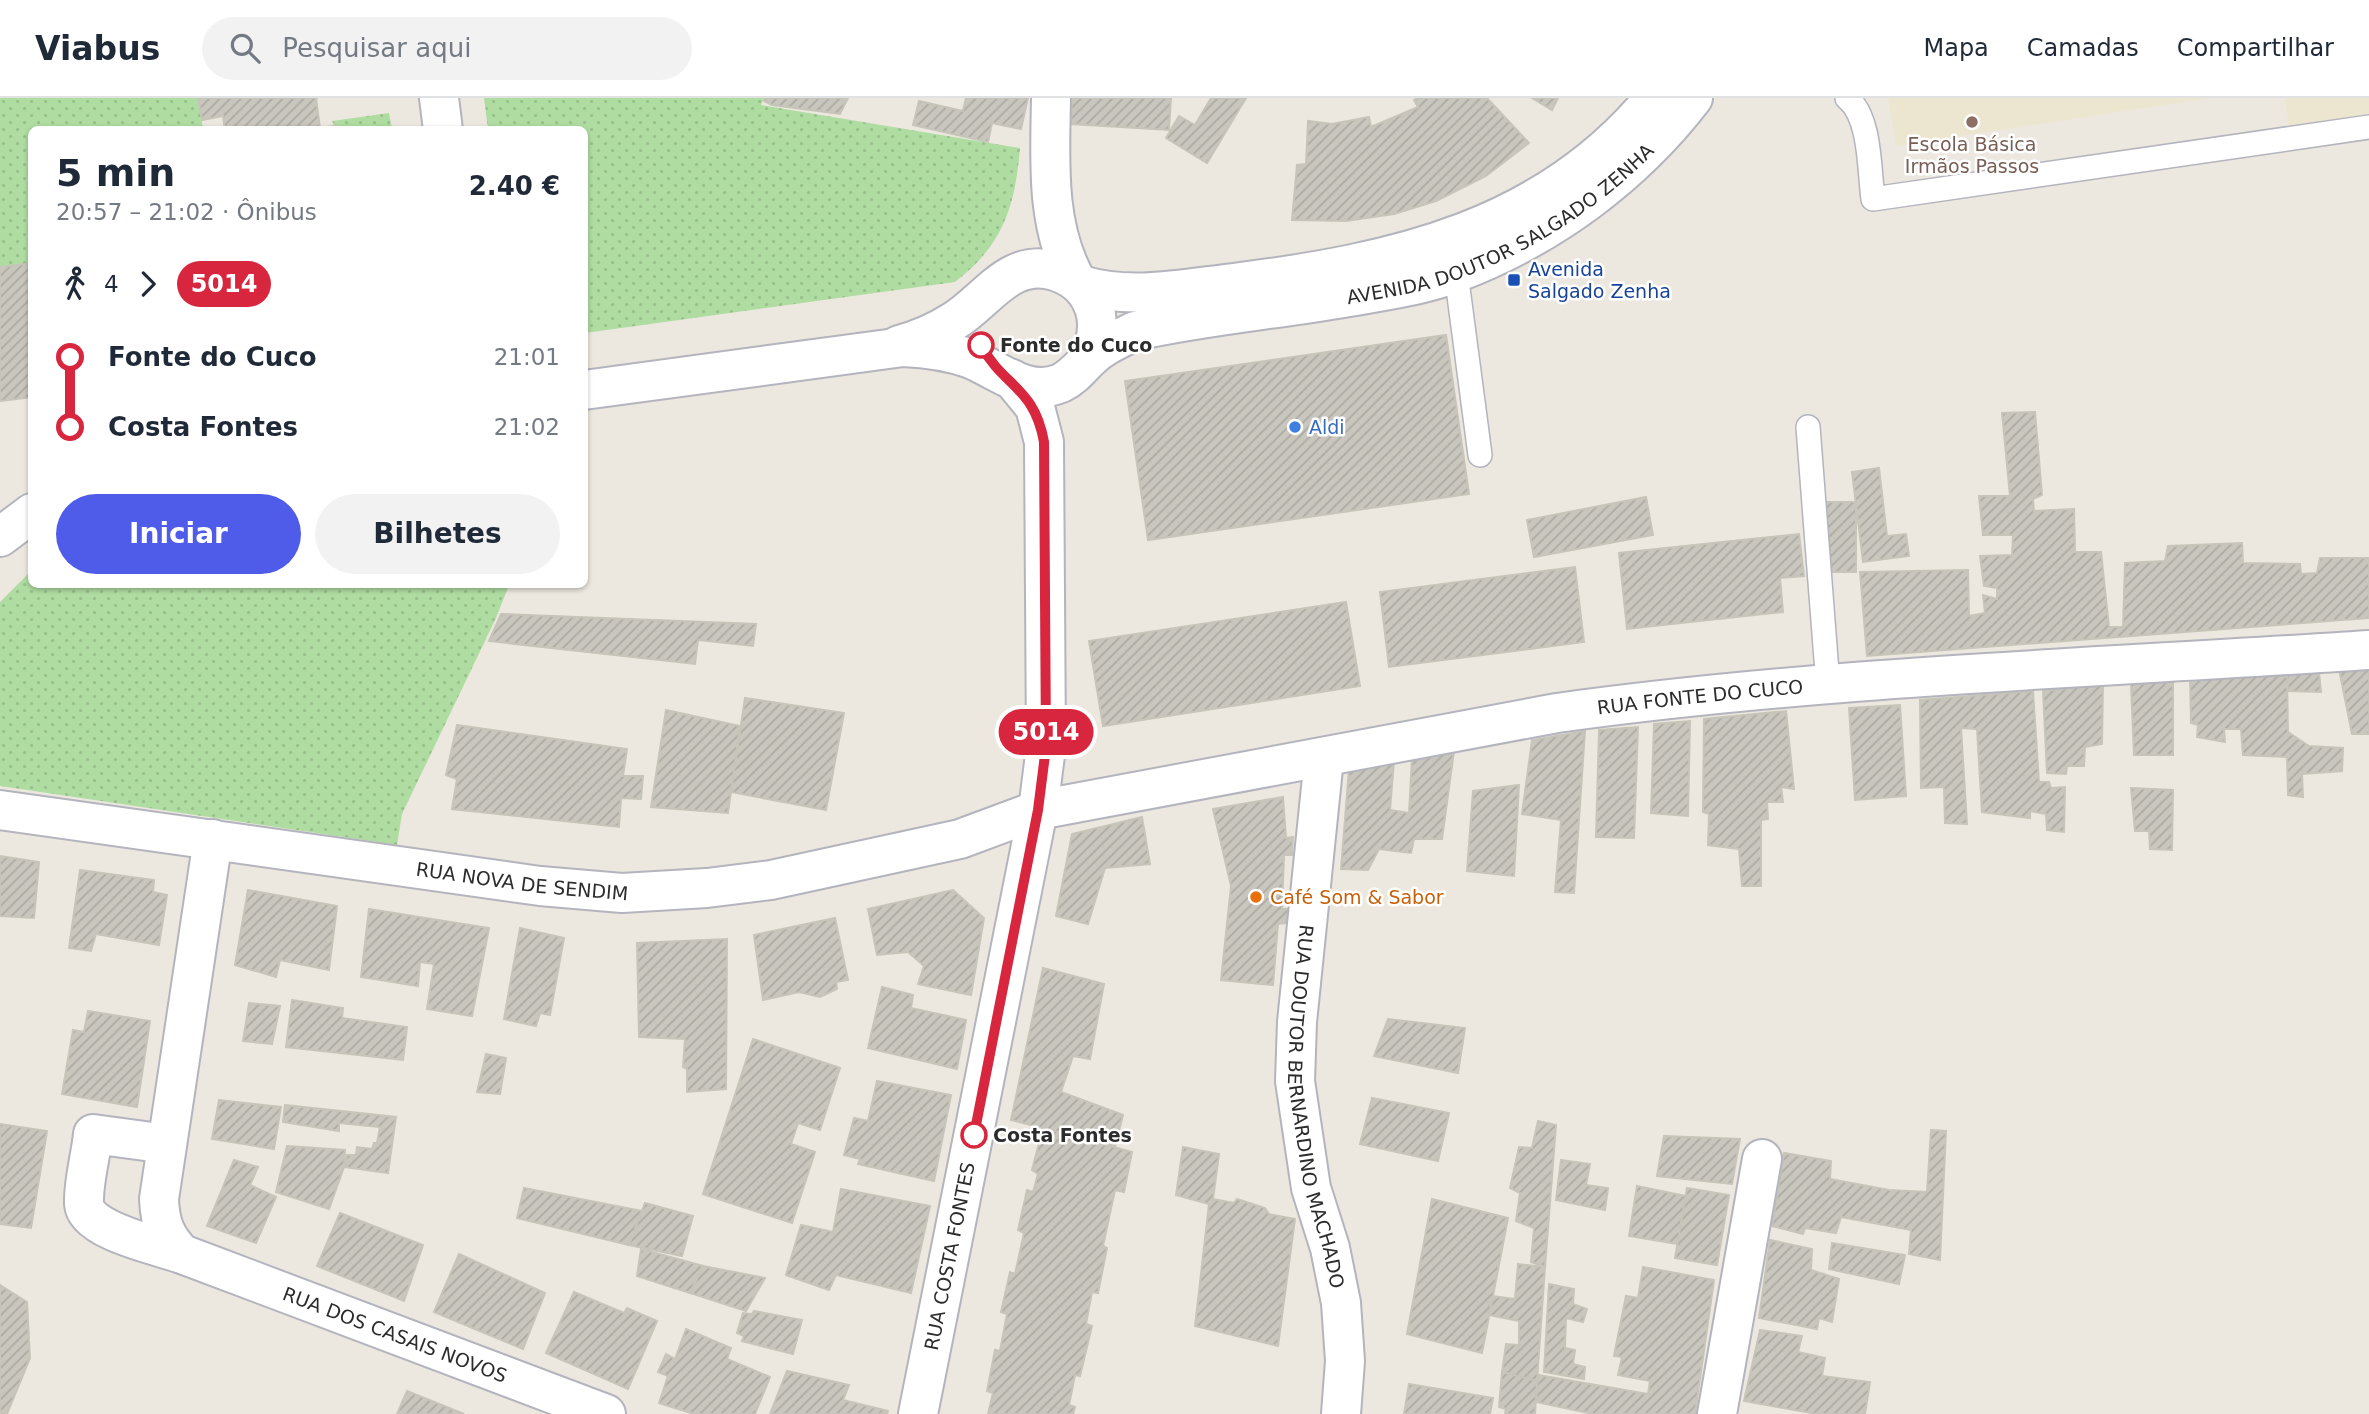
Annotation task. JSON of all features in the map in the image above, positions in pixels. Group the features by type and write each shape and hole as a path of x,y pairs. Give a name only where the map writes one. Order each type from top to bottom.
{"street":[{"path":"439,98 442,126"},
{"path":"1045,464 1041,424 1035,407 990,362 980,335 983,306 1037,225 1047,202 1050,180 1051,98"},
{"name":"AVENIDA DOUTOR SALGADO ZENHA","path":"588,389 883,348 920,347 971,359 1008,378 1041,387 1060,383 1108,344 1135,331 1279,293 1376,260 1440,243 1505,216 1554,190 1598,157 1654,98"},
{"name":"AVENIDA DOUTOR SALGADO ZENHA","path":"883,348 934,332 973,307 1000,283 1026,269 1046,268 1079,283 1114,293 1383,291 1457,273 1564,218 1605,188 1671,126 1693,98"},
{"path":"1045,464 1052,415 1062,394 1083,366 1097,340 1098,320 1092,301 1066,261 1059,237 1050,180"},
{"name":"RUA COSTA FONTES","path":"918,1414 1038,810 1046,747 1045,464"},
{"path":"0,537 28,516"},
{"name":"RUA FONTE DO CUCO","path":"1038,810 1557,713 1633,703 1828,685 2369,650"},
{"name":"RUA DOUTOR BERNARDINO MACHADO","path":"1324,758 1297,1023 1295,1081 1311,1188 1330,1248 1341,1303 1345,1361 1341,1414"},
{"name":"RUA NOVA DE SENDIM","path":"0,810 540,886 622,893 707,888 783,878 960,839 1038,810"},
{"path":"182,1254 168,1239 160,1220 159,1199 213,839"},
{"name":"RUA DOS CASAIS NOVOS","path":"167,1144 93,1134 84,1207 92,1220 105,1228 182,1254 606,1414"},
{"path":"1717,1414 1762,1159"}],"lane":[{"path":"1847,98 1856,105 1863,131 1873,199 2369,127"},
{"path":"1457,273 1480,455"},
{"path":"1808,427 1828,685"}],"shaded area":[{"name":"Escola Básica Irmãos Passos","path":"1888,98 2209,98 1896,146"},
{"path":"2285,98 2369,98 2369,114 2289,127"}],"green space":[{"path":"0,98 198,98 203,126 28,126 28,263 0,267"},
{"path":"484,98 764,98 761,105 1020,148 1014,189 1004,223 985,254 955,282 588,333 588,126 488,126"},
{"path":"389,113 391,126 334,126 332,121"},
{"path":"28,574 28,588 508,588 402,814 397,845 0,786 0,602"}],"building":[{"path":"198,98 316,98 320,126 224,126 223,116 202,120"},
{"path":"765,98 848,98 840,114 772,105 764,101"},
{"path":"966,98 1028,98 1021,129 992,123 988,142 913,125 919,101 963,111"},
{"path":"1072,98 1171,98 1169,130 1071,124"},
{"path":"1211,98 1246,98 1207,163 1166,138 1179,116 1195,125"},
{"path":"1487,98 1529,143 1486,176 1436,201 1394,214 1346,221 1292,220 1297,165 1306,164 1308,121 1332,124 1369,117 1371,127 1418,107 1414,100"},
{"path":"1532,98 1558,98 1552,110"},
{"path":"28,264 28,398 0,401 0,267"},
{"name":"Aldi","path":"1446,335 1469,494 1148,540 1125,381"},
{"path":"2035,412 2042,495 2033,499 2034,511 2074,509 2075,552 2101,552 2109,627 2123,627 2125,563 2165,561 2168,546 2242,543 2243,563 2300,564 2301,574 2317,573 2320,558 2369,558 2369,618 1867,656 1860,572 1968,570 1969,616 1985,613 1983,595 1997,599 1997,588 1984,586 1980,556 2012,555 2013,535 1983,535 1979,496 2010,496 2002,413"},
{"path":"1879,468 1887,536 1906,534 1909,556 1863,562 1852,472"},
{"path":"1646,497 1653,535 1534,557 1527,520"},
{"path":"1826,502 1856,502 1856,572 1827,572"},
{"path":"1799,534 1804,576 1780,578 1783,612 1627,629 1619,553"},
{"path":"1575,567 1584,642 1389,667 1380,592"},
{"path":"1346,602 1360,686 1103,726 1089,641"},
{"path":"501,614 756,624 753,646 698,640 695,664 489,641"},
{"path":"2369,665 2369,734 2352,734 2339,669"},
{"path":"2319,672 2321,692 2288,691 2287,675"},
{"path":"2287,675 2288,732 2309,746 2343,748 2342,771 2302,774 2303,797 2288,795 2287,757 2243,755 2241,729 2224,729 2225,742 2197,737 2198,725 2191,723 2190,677"},
{"path":"2173,682 2173,755 2134,755 2131,684"},
{"path":"2103,684 2102,744 2085,747 2084,766 2067,766 2066,774 2047,773 2043,691"},
{"path":"2033,691 2039,782 2049,782 2051,788 2065,787 2064,832 2047,830 2046,814 2030,811 2030,818 1982,812 1977,729 1961,728 1967,824 1945,823 1944,787 1921,788 1920,700"},
{"path":"745,698 844,713 826,810 731,792"},
{"path":"1900,705 1906,796 1855,800 1849,708"},
{"path":"666,710 740,726 728,813 651,807"},
{"path":"1786,711 1794,789 1781,787 1783,802 1767,802 1768,819 1761,820 1761,886 1742,886 1739,849 1708,845 1709,814 1703,812 1704,719"},
{"path":"1690,721 1688,816 1651,813 1654,724"},
{"path":"457,725 627,749 623,776 643,776 641,799 621,798 619,827 452,809 457,779 446,775"},
{"path":"1638,727 1634,838 1596,837 1599,730"},
{"path":"1585,731 1574,893 1555,892 1561,820 1522,814 1532,740"},
{"path":"1454,751 1442,839 1414,839 1411,853 1379,849 1368,870 1341,869 1349,769 1394,761 1390,810 1409,813 1412,758"},
{"path":"1519,785 1514,876 1467,871 1473,791"},
{"path":"2131,788 2173,790 2172,850 2150,849 2149,831 2135,831"},
{"name":"Café Som & Sabor","path":"1283,797 1286,838 1293,837 1292,855 1284,855 1282,909 1289,909 1286,923 1278,924 1273,985 1221,980 1231,886 1213,809"},
{"path":"1142,817 1150,864 1105,868 1088,924 1056,916 1072,834"},
{"path":"0,856 39,862 34,918 0,916"},
{"path":"80,870 154,880 153,892 167,895 159,945 96,934 91,951 69,948"},
{"path":"248,890 337,906 329,970 280,960 276,977 235,965"},
{"path":"953,890 984,918 971,995 918,984 924,966 908,952 877,955 868,909"},
{"path":"369,909 489,928 472,1016 427,1009 434,964 420,962 418,986 361,977"},
{"path":"835,918 848,980 836,982 837,989 820,997 799,992 763,1000 754,935"},
{"path":"520,928 564,938 550,1015 540,1013 536,1026 504,1019"},
{"path":"727,939 726,1089 687,1092 687,1069 683,1067 685,1039 639,1037 637,943"},
{"path":"1043,968 1104,984 1090,1059 1073,1056 1061,1092 1123,1115 1115,1147 1011,1120"},
{"path":"882,987 913,995 911,1008 966,1020 957,1069 868,1048"},
{"path":"292,1000 343,1008 342,1018 407,1027 403,1060 286,1047"},
{"path":"249,1003 280,1006 272,1044 243,1041"},
{"path":"88,1011 150,1021 137,1107 62,1094 73,1030 84,1032"},
{"path":"1388,1019 1465,1028 1458,1073 1374,1056"},
{"path":"753,1039 840,1068 820,1130 798,1123 791,1144 815,1152 792,1223 703,1194"},
{"path":"486,1054 506,1058 500,1094 477,1092"},
{"path":"877,1081 951,1095 934,1181 858,1164 860,1159 844,1155 854,1118 868,1121"},
{"path":"1372,1098 1449,1113 1438,1161 1360,1144"},
{"path":"219,1100 281,1107 274,1149 212,1139"},
{"path":"285,1105 396,1117 388,1173 344,1167 347,1155 356,1155 357,1147 372,1149 374,1143 377,1143 380,1127 339,1123 339,1131 283,1122"},
{"path":"1538,1121 1556,1125 1545,1267 1531,1262 1534,1228 1516,1221 1520,1193 1510,1188 1519,1147 1532,1148"},
{"path":"0,1124 47,1131 31,1228 0,1224"},
{"path":"1043,1128 1132,1152 1124,1192 1115,1190 1103,1246 1107,1248 1098,1293 1092,1292 1086,1324 1092,1326 1080,1376 1075,1375 1069,1405 1075,1407 1073,1414 988,1414 993,1393 987,1391 995,1350 1000,1351 1007,1314 1001,1312 1010,1272 1015,1274 1024,1233 1018,1230 1027,1190 1033,1192 1038,1174 1032,1170"},
{"path":"1931,1130 1946,1131 1940,1260 1909,1254 1911,1230 1841,1217 1836,1233 1805,1228 1803,1234 1772,1226 1784,1153 1831,1161 1830,1179 1889,1190 1927,1192"},
{"path":"1664,1136 1740,1139 1732,1184 1657,1176"},
{"path":"287,1146 345,1150 344,1167 329,1209 276,1192"},
{"path":"1183,1147 1219,1154 1213,1199 1234,1203 1237,1199 1265,1208 1269,1214 1295,1219 1278,1346 1195,1326 1209,1204 1176,1195"},
{"path":"234,1160 258,1167 250,1185 276,1197 256,1243 207,1226"},
{"path":"1561,1160 1590,1164 1586,1185 1608,1188 1605,1210 1556,1200"},
{"path":"1637,1186 1686,1196 1678,1244 1629,1236"},
{"path":"524,1188 642,1211 629,1245 517,1218"},
{"path":"1687,1188 1729,1195 1717,1265 1675,1258"},
{"path":"841,1189 930,1206 911,1293 836,1275 829,1290 786,1275 801,1225 833,1232"},
{"path":"1432,1199 1508,1218 1482,1353 1407,1334"},
{"path":"645,1203 693,1216 682,1256 629,1245"},
{"path":"340,1213 423,1245 404,1301 317,1266"},
{"path":"1770,1240 1812,1249 1811,1270 1839,1279 1832,1322 1819,1318 1817,1329 1759,1318"},
{"path":"1832,1243 1905,1255 1899,1284 1829,1269"},
{"path":"641,1249 703,1266 690,1293 637,1276"},
{"path":"459,1254 545,1293 523,1349 434,1312"},
{"path":"1518,1264 1545,1267 1537,1381 1502,1372 1506,1344 1519,1345 1519,1321 1489,1315 1493,1296 1515,1299"},
{"path":"703,1266 765,1278 746,1311 690,1293"},
{"path":"1643,1267 1714,1280 1695,1414 1593,1414 1536,1402 1538,1375 1648,1394 1650,1381 1618,1375 1622,1357 1614,1356 1626,1296 1638,1298"},
{"path":"1549,1284 1574,1289 1573,1304 1587,1309 1583,1322 1566,1318 1565,1348 1575,1350 1573,1364 1585,1367 1584,1379 1544,1372"},
{"path":"0,1285 27,1302 30,1358 7,1414 0,1414"},
{"path":"574,1292 624,1313 627,1308 657,1321 628,1389 546,1353"},
{"path":"754,1311 802,1320 793,1354 742,1341 744,1336 737,1333 743,1313 752,1314"},
{"path":"686,1329 731,1348 727,1359 770,1377 755,1414 694,1414 659,1403 668,1376 658,1372 666,1354 675,1359"},
{"path":"1760,1330 1802,1336 1798,1352 1825,1358 1822,1376 1870,1382 1865,1414 1817,1414 1744,1401"},
{"path":"787,1371 849,1385 843,1400 888,1411 887,1414 770,1414"},
{"path":"1502,1372 1537,1381 1535,1414 1505,1414 1506,1409 1499,1407"},
{"path":"1409,1384 1493,1398 1490,1414 1404,1414"},
{"path":"407,1391 464,1414 397,1414"}],"bus line":[{"name":"5014","path":"974,1135 1023,892 1046,747 1044,442 1035,407 1012,380 990,362 981,345"}],"place":[{"name":"Escola Básica Irmãos Passos","path":"1972,122"},
{"name":"Avenida Salgado Zenha","path":"1514,280"},
{"name":"Fonte do Cuco","path":"981,345"},
{"name":"Aldi","path":"1295,427"},
{"name":"Café Som & Sabor","path":"1256,897"},
{"name":"Costa Fontes","path":"974,1135"}]}
